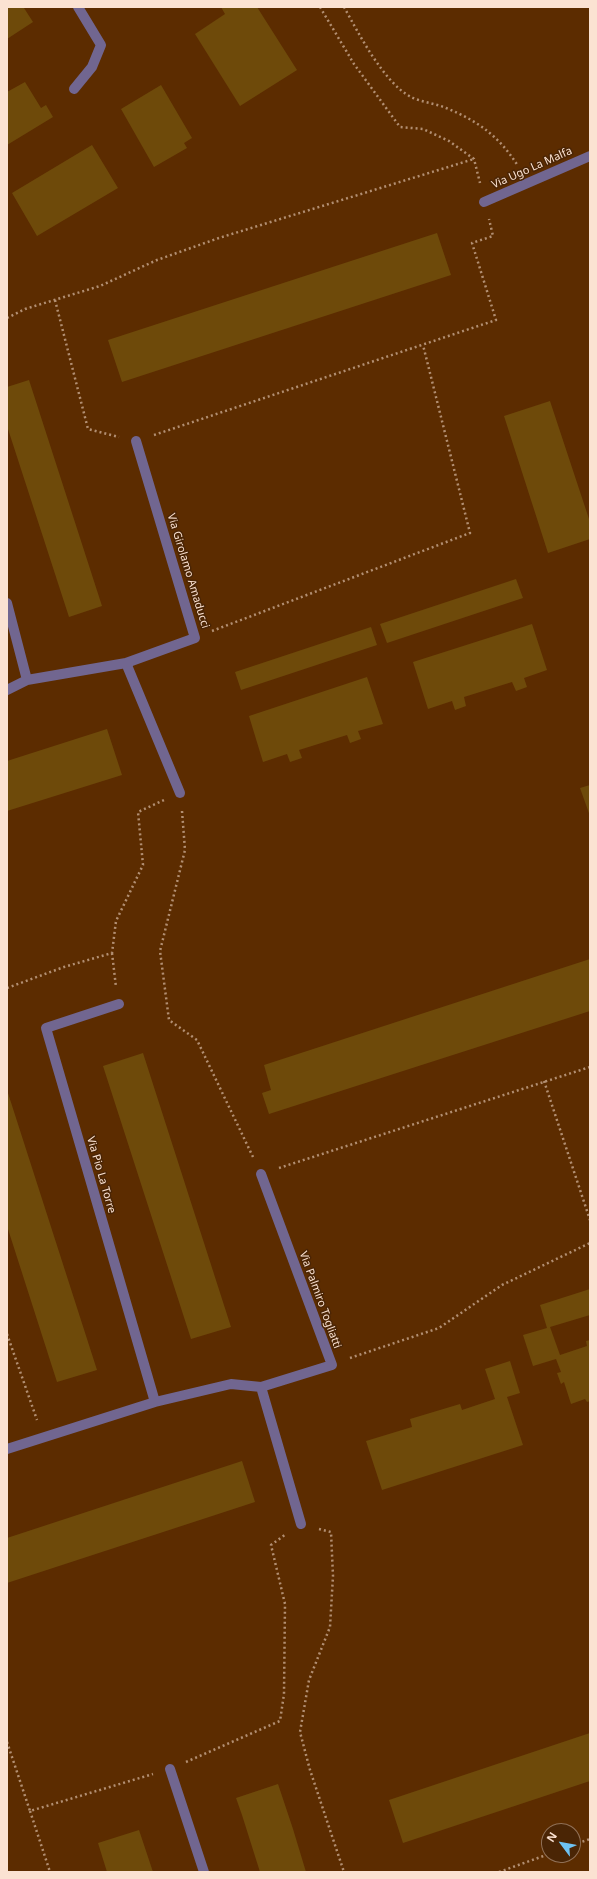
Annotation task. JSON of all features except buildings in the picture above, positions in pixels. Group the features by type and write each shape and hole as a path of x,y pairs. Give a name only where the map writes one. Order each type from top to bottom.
{"street":[{"path":"74,89 92,67 100,45 78,7"},
{"name":"Via Ugo La Malfa","path":"484,202 529,184 590,156"},
{"name":"Via Girolamo Amaducci","path":"7,690 27,680 126,663 195,638 136,441"},
{"path":"7,603 27,680"},
{"path":"126,663 180,793"},
{"name":"Via Pio La Torre","path":"119,1004 46,1028 155,1402"},
{"name":"Via Palmiro Togliatti","path":"7,1449 155,1402 230,1384 261,1387 332,1365 261,1174"},
{"path":"261,1387 301,1524"},
{"path":"170,1769 204,1872"}],"path":[{"path":"55,300 88,429 136,441 496,320 472,243 493,236 474,159 448,141 423,129 400,127 354,64 320,7"},
{"path":"344,7 388,79 410,97 445,108 481,125 507,148 529,184"},
{"path":"7,318 25,309 100,286 157,260 219,238 474,159"},
{"path":"195,638 470,533 423,345"},
{"path":"119,1004 112,954 116,920 143,865 138,812 180,793 185,850 160,951 169,1020 197,1040 261,1174 590,1067"},
{"path":"7,988 64,967 112,954"},
{"path":"544,1082 590,1220"},
{"path":"332,1365 439,1328 502,1286 590,1243"},
{"path":"7,1334 44,1438"},
{"path":"30,1811 170,1769 280,1721 284,1694 285,1604 271,1545 301,1524 331,1532 333,1576 330,1627 309,1680 300,1732 310,1770 344,1872"},
{"path":"7,1742 50,1872"},
{"path":"499,1872 541,1857"}]}
